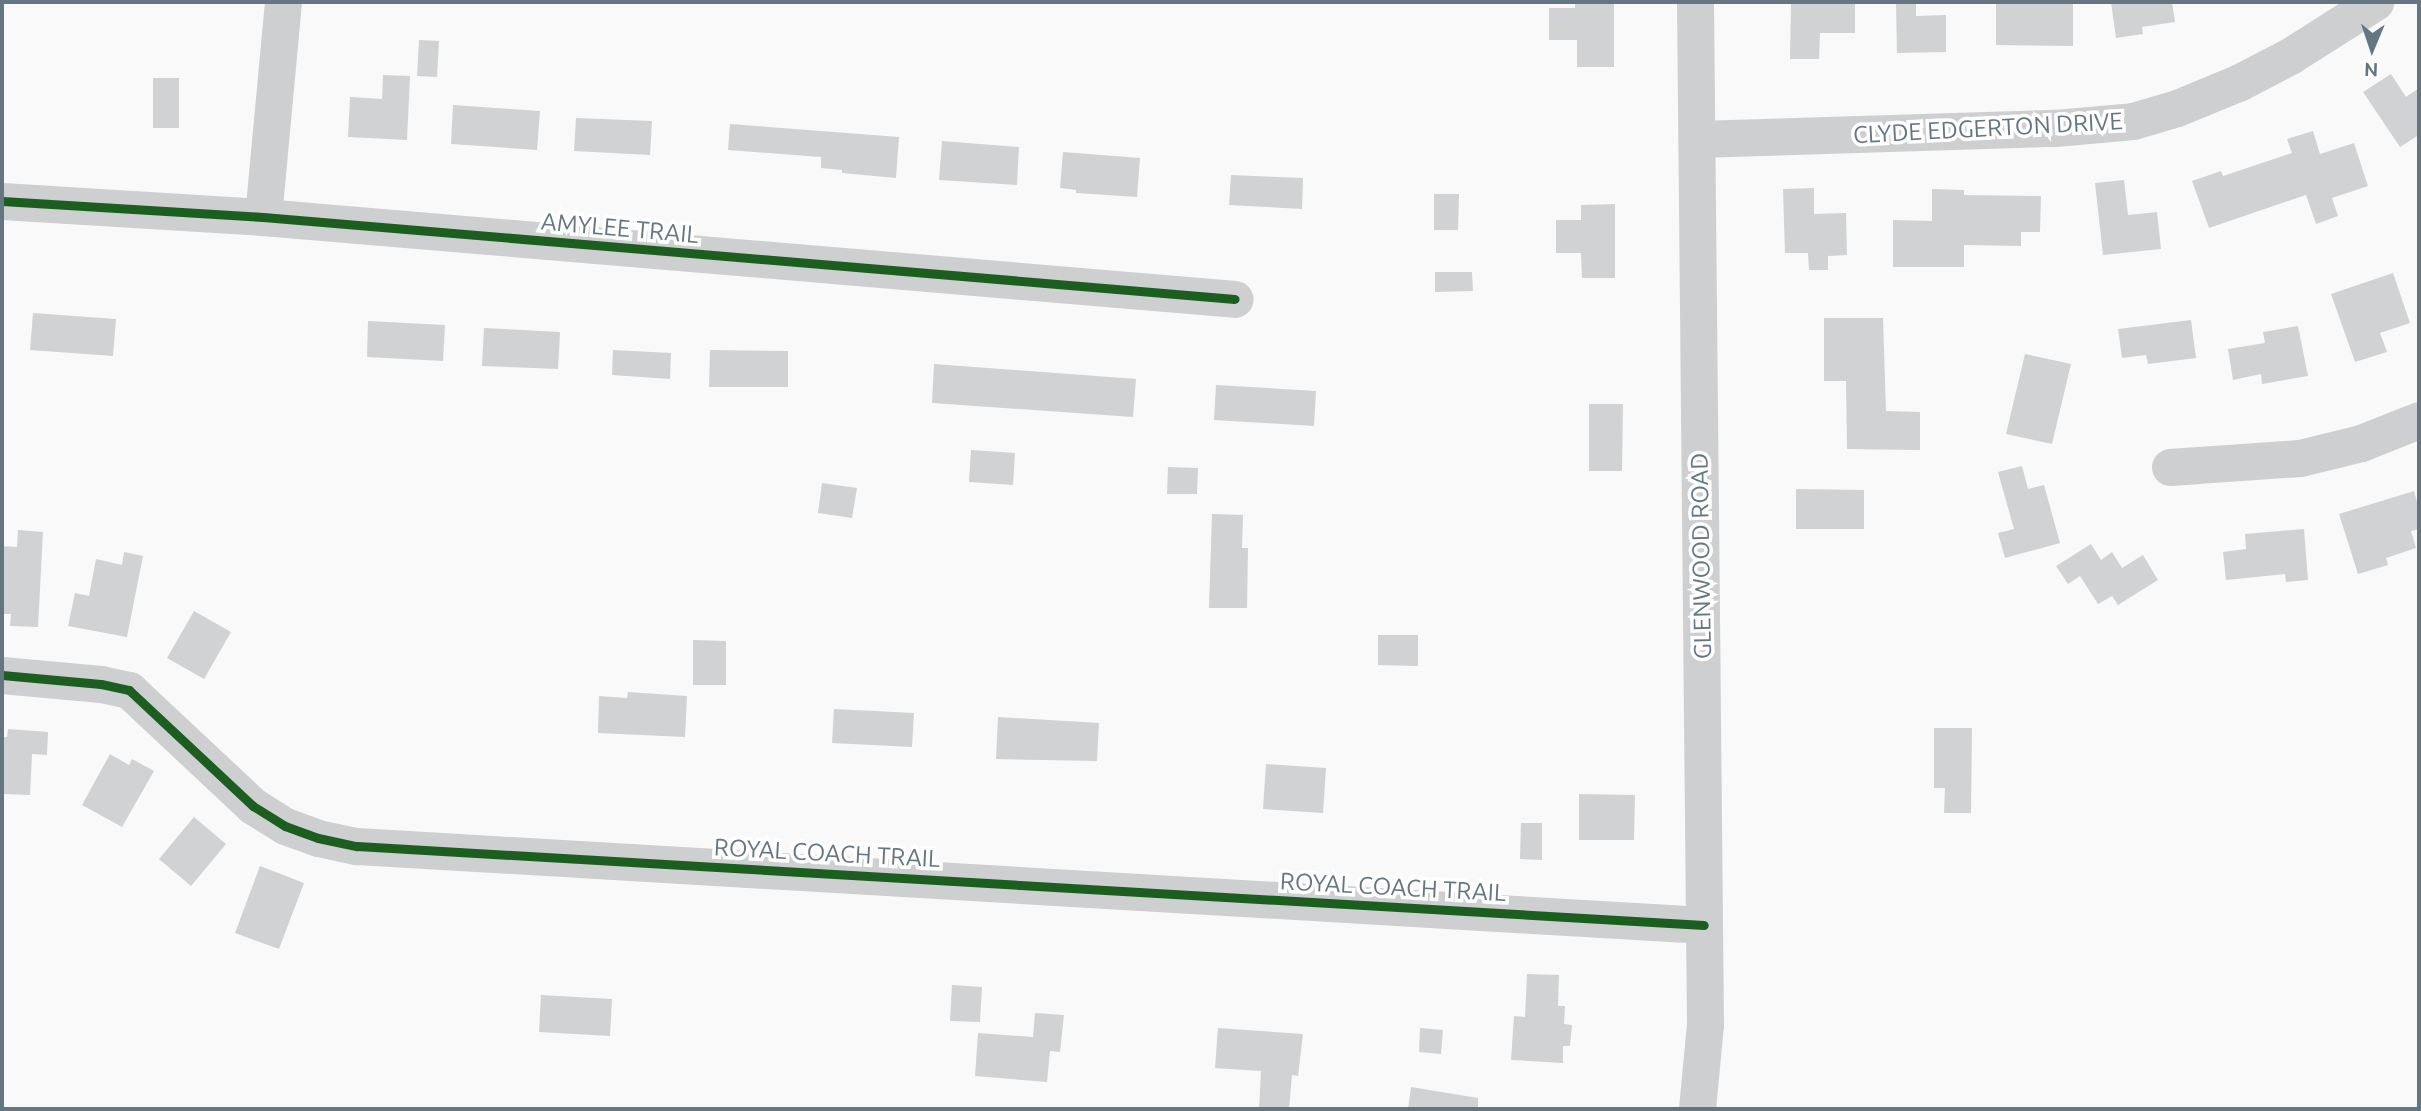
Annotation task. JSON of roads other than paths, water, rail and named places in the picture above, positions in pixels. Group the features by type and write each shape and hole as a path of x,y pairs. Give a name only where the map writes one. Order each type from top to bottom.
{"street":[{"path":"263,217 283,2"},
{"name":"GLENWOOD ROAD","path":"1695,2 1705,1024 1696,1109"},
{"name":"CLYDE EDGERTON DRIVE","path":"1697,139 2055,128 2133,121 2177,108 2240,82 2290,56 2375,2"},
{"name":"AMYLEE TRAIL","path":"2,201 263,217 1235,299"},
{"path":"2170,467 2300,458 2361,443 2419,420"},
{"name":"ROYAL COACH TRAIL","path":"2,675 101,684 129,690 253,806 285,826 318,838 357,846 1704,925"}]}
